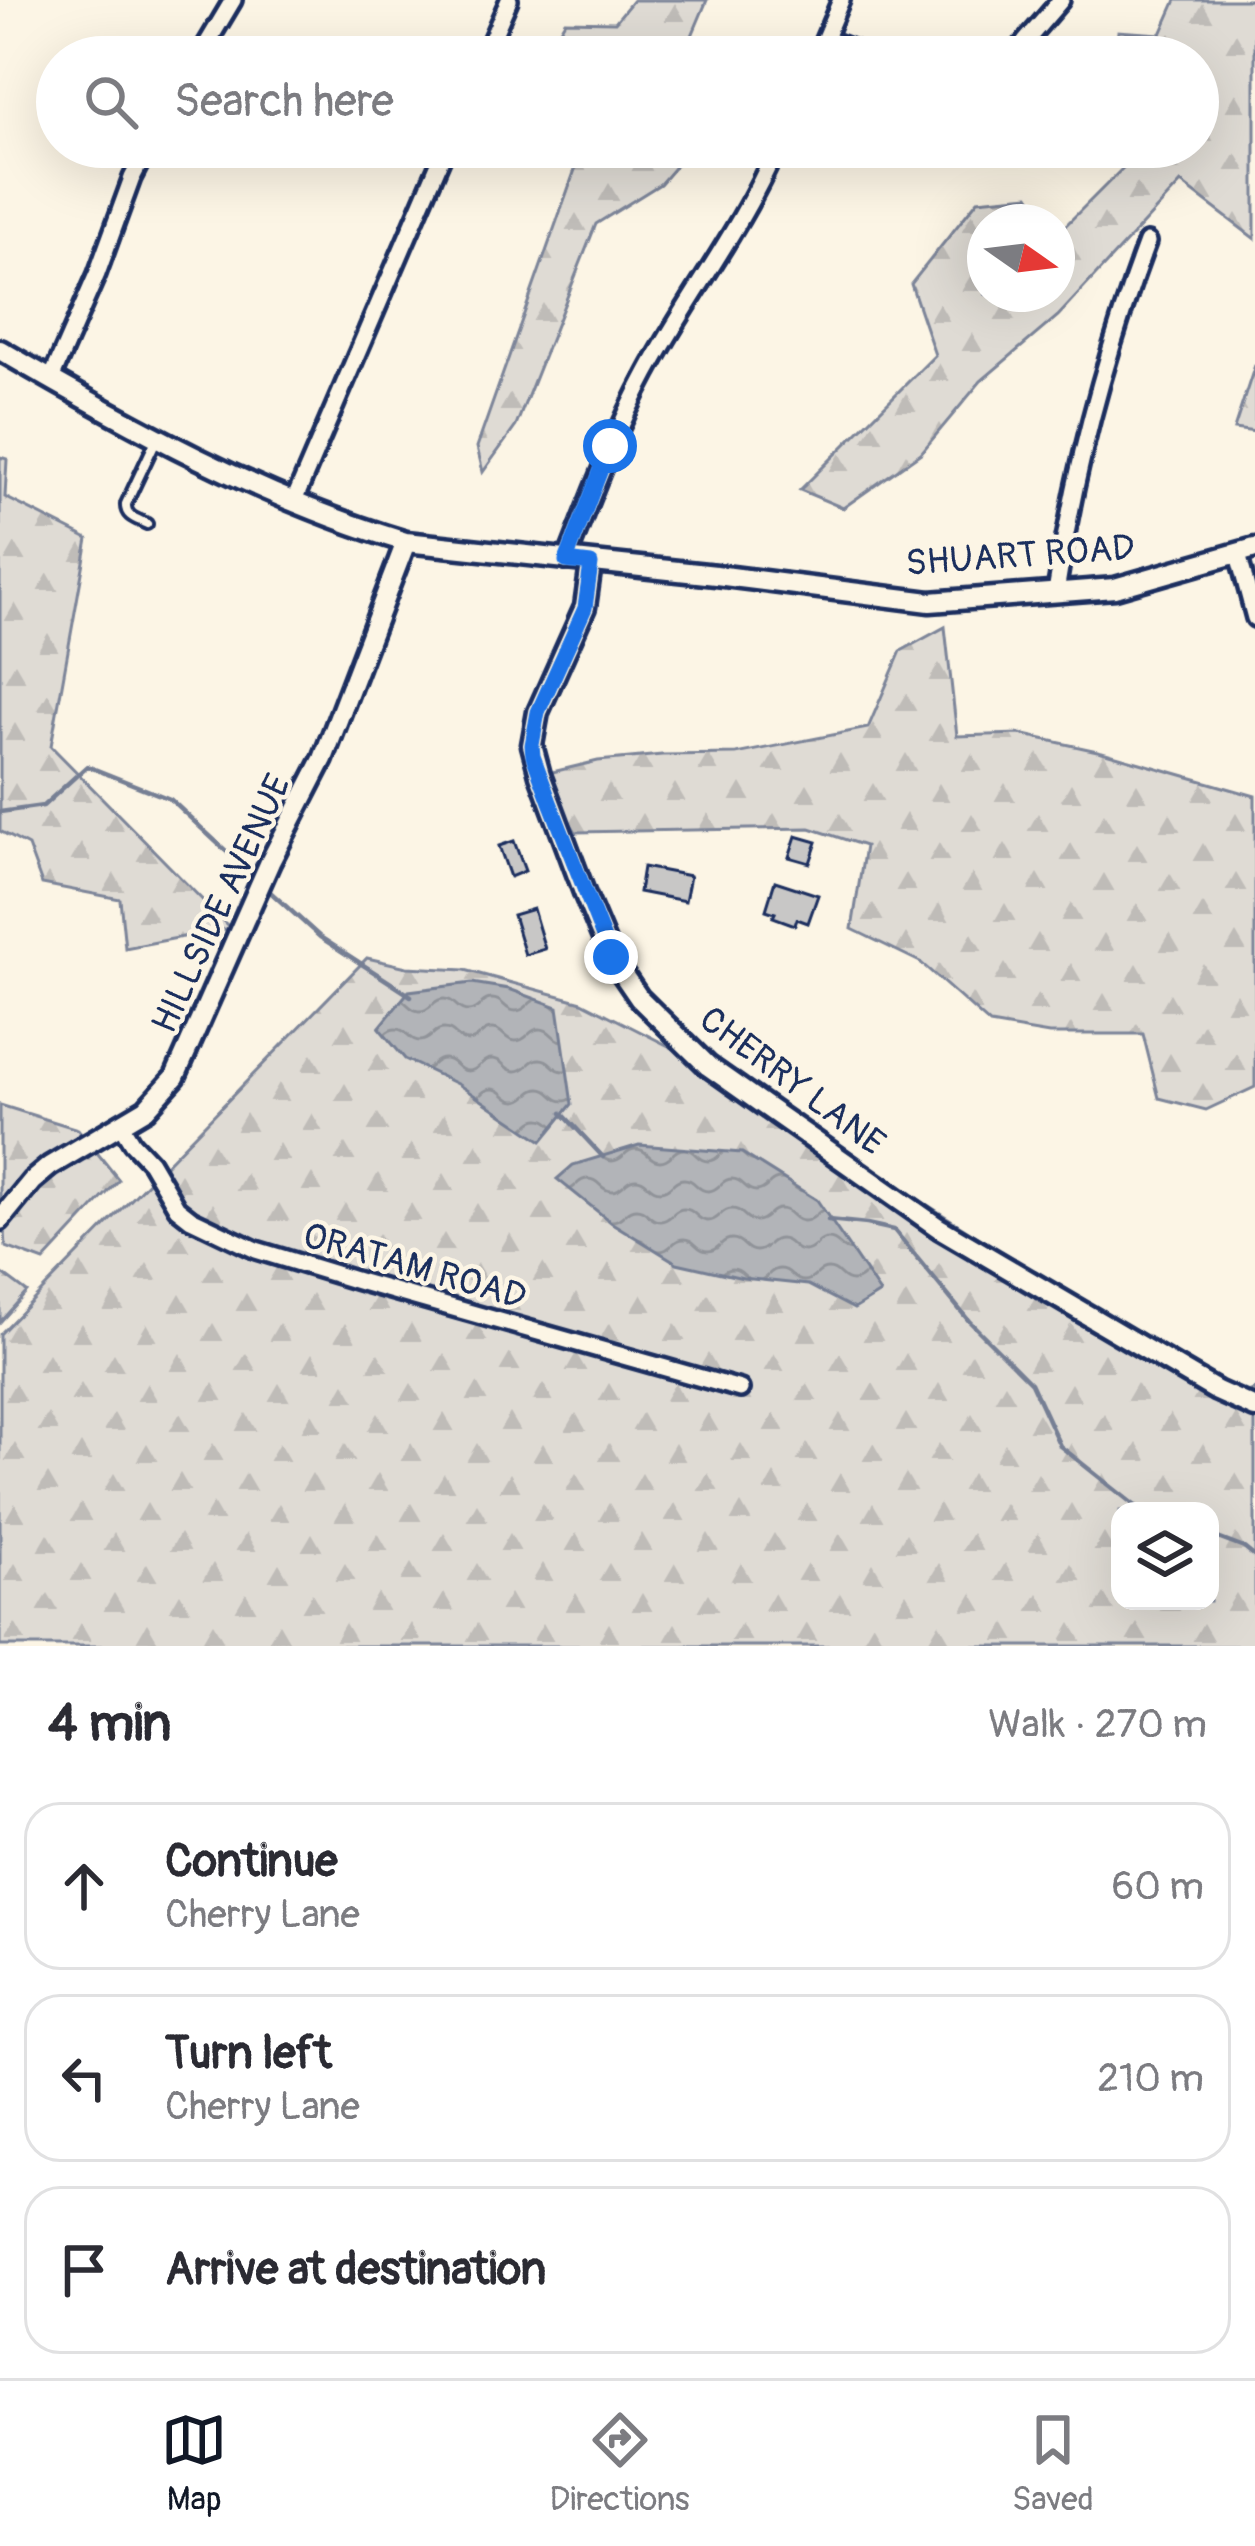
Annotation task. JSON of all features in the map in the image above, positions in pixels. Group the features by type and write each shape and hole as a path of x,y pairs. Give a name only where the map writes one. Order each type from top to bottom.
{"street":[{"path":"212,36 233,0"},
{"path":"493,36 509,0"},
{"path":"825,36 841,0"},
{"path":"1030,36 1061,0"},
{"path":"51,380 137,168"},
{"path":"294,501 437,168"},
{"path":"566,561 610,446 648,371 739,227 768,168"},
{"path":"1056,592 1066,527 1101,379 1148,242"},
{"name":"SHUART ROAD","path":"0,350 158,437 294,501 406,542 930,602 1114,588 1246,551"},
{"name":"HILLSIDE AVENUE","path":"0,1220 15,1198 50,1166 146,1109 175,1077 270,862 323,759 406,542"},
{"path":"1246,551 1255,618"},
{"name":"CHERRY LANE","path":"591,564 585,608 535,722 532,745 611,957 639,998 708,1066 938,1228 1217,1391 1255,1408"},
{"name":"ORATAM ROAD","path":"121,1125 177,1208 256,1250 740,1389"}],"lane":[{"path":"147,524 130,517 126,504 158,437"}],"green space":[{"path":"633,0 707,0 692,36 556,36 565,21 615,22"},
{"path":"1176,0 1255,0 1255,239 1181,183 1075,298 1075,216 1123,168 1219,168 1219,36 1118,36 1118,31 1161,34"},
{"path":"576,168 674,168 660,184 596,224 516,426 483,472 477,447"},
{"path":"1029,195 1035,204 975,204 978,200"},
{"path":"967,214 967,312 1062,312 981,381 921,453 843,508 800,490 935,355 911,284"},
{"path":"1255,365 1255,432 1234,429"},
{"path":"0,457 7,459 5,497 88,539 51,746 230,928 125,948 120,899 42,884 28,846 0,831"},
{"path":"945,627 957,736 1020,734 1255,796 1255,1087 1206,1110 1159,1098 1143,1034 1049,1034 990,1024 920,962 852,929 865,846 810,828 576,832 540,775 598,761 736,754 868,728 901,651"},
{"path":"367,958 407,967 465,970 582,1002 708,1066 1232,1398 1255,1389 1255,1646 0,1646 0,1334"},
{"path":"0,1105 78,1129 119,1180 44,1261 6,1247 4,1214 0,1212"},
{"path":"0,1272 27,1292 0,1322"}],"water":[{"path":"472,983 509,989 558,1007 572,1104 542,1141 459,1085 405,1059 379,1028 409,991"},
{"path":"639,1145 742,1153 817,1200 880,1293 854,1309 808,1285 743,1278 677,1263 612,1223 557,1179 573,1165"}],"building":[{"path":"796,836 817,842 810,863 789,857"},
{"path":"514,841 525,871 510,877 499,846"},
{"path":"643,867 690,876 685,901 639,892"},
{"path":"775,881 818,895 808,923 797,919 795,925 766,910"},
{"path":"533,909 545,949 525,955 513,915"}],"waterway":[{"path":"0,812 43,806 87,766 170,799 254,877"},
{"path":"267,889 320,937 411,996"},
{"path":"562,1113 603,1157"},
{"path":"828,1220 894,1230 969,1321 1031,1383 1060,1446 1130,1502"},
{"path":"1219,1538 1255,1557"}],"route":[{"path":"610,446 566,561 591,564 585,608 538,712 532,745 611,957"}]}
